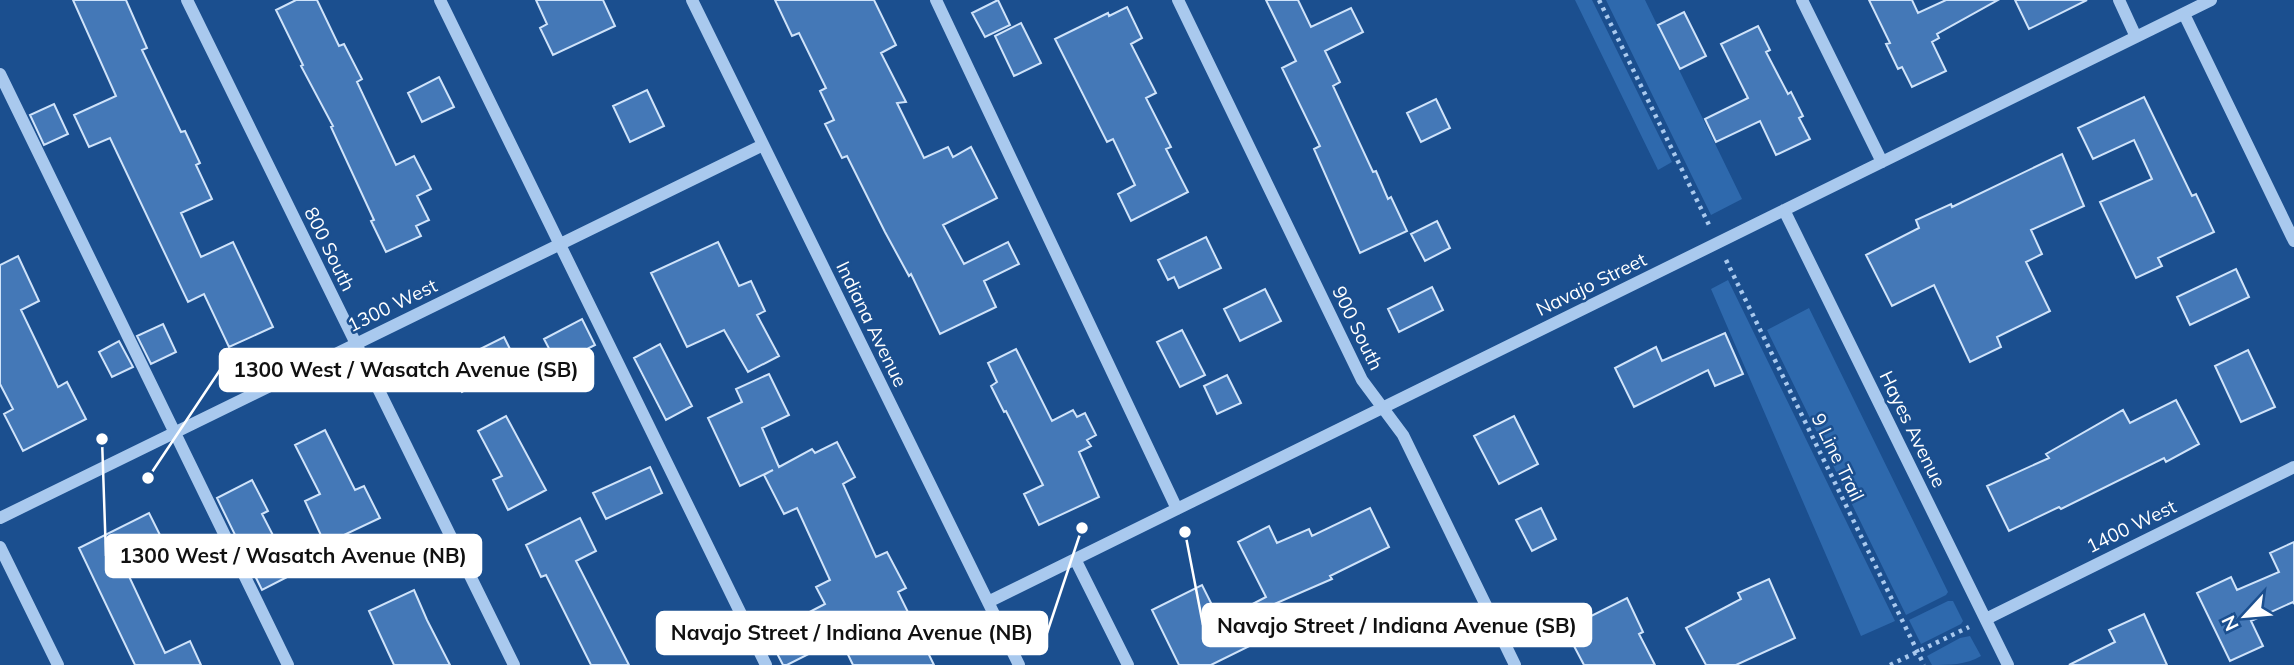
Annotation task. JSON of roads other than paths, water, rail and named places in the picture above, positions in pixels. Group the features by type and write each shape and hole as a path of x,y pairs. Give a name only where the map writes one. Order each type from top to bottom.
{"street":[{"name":"800 South","path":"187,0 513,665"},
{"path":"440,0 766,665"},
{"name":"Indiana Avenue","path":"691,0 1019,665"},
{"path":"936,0 1177,509"},
{"name":"900 South","path":"1178,0 1362,380 1403,435 1516,665"},
{"path":"1802,0 1882,162"},
{"path":"2119,0 2136,37"},
{"name":"Navajo Street","path":"988,602 2211,0"},
{"path":"2184,13 2294,241"},
{"path":"0,74 288,665"},
{"name":"1300 West","path":"0,518 763,145"},
{"name":"Hayes Avenue","path":"1784,210 2008,665"},
{"name":"1400 West","path":"1986,620 2294,467"},
{"path":"0,547 58,665"},
{"path":"1075,559 1128,665"}],"place":[{"name":"1300 West / Wasatch Avenue (NB)","path":"102,439"},
{"name":"1300 West / Wasatch Avenue (SB)","path":"148,478"},
{"name":"Navajo Street / Indiana Avenue (NB)","path":"1082,528"},
{"name":"Navajo Street / Indiana Avenue (SB)","path":"1185,532"}]}
